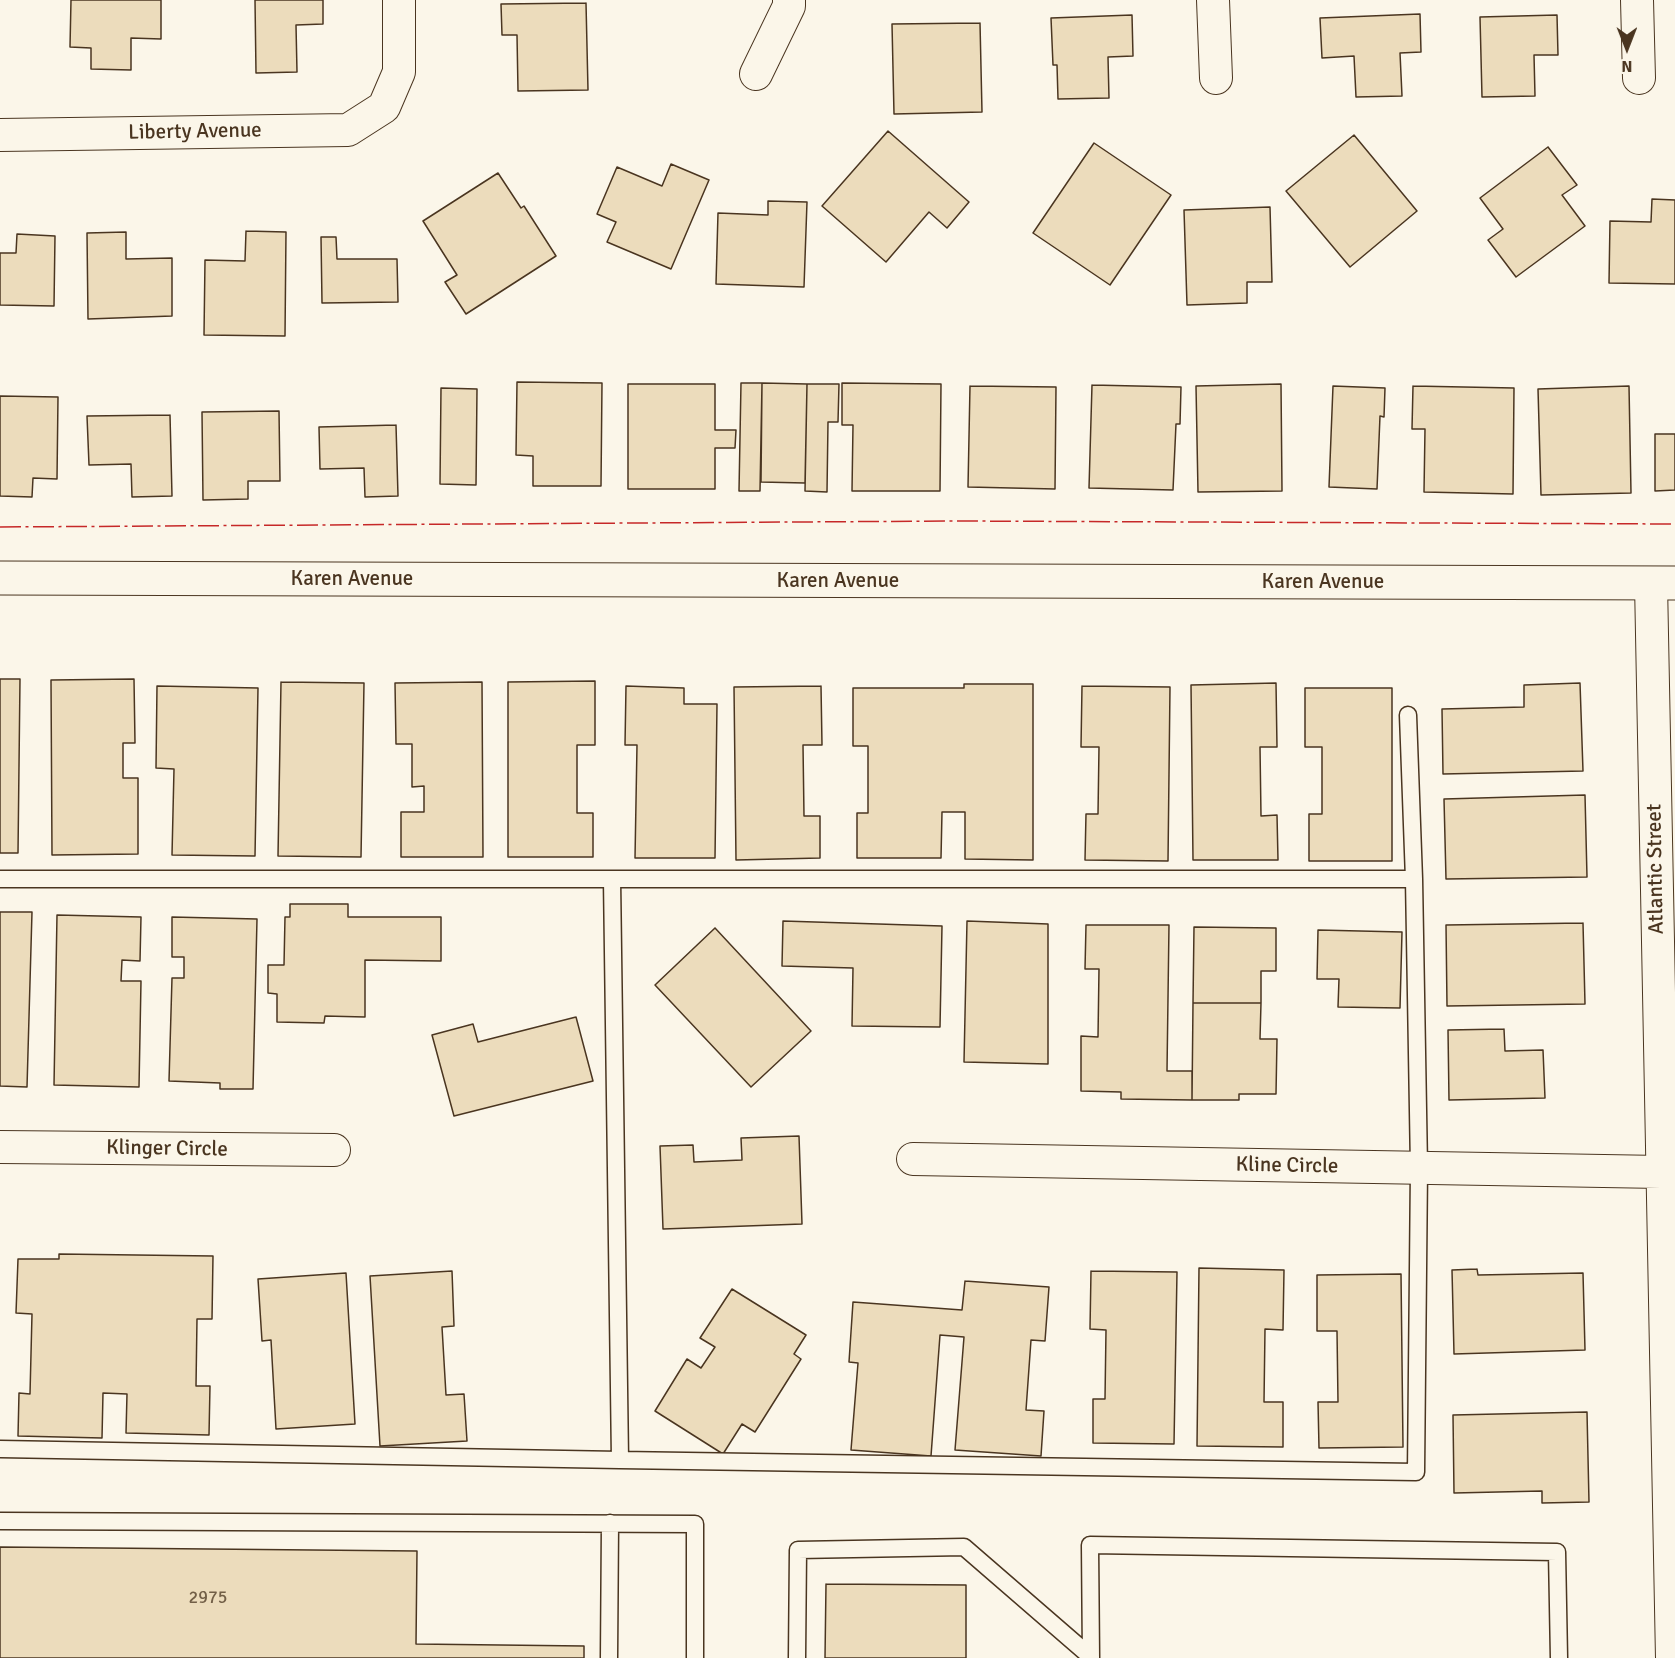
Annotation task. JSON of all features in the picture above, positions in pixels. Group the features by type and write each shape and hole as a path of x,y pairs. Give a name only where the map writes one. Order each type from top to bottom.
{"street":[{"name":"Liberty Avenue","path":"0,135 348,130 384,107 399,72 399,0"},
{"path":"756,74 789,6 789,0"},
{"path":"1213,0 1216,78"},
{"path":"1637,0 1639,78"},
{"name":"Karen Avenue","path":"0,578 1663,583"},
{"name":"Atlantic Street","path":"1663,583 1661,1172 1671,1472 1673,1649"},
{"name":"Klinger Circle","path":"0,1147 334,1150"},
{"name":"Kline Circle","path":"913,1159 1661,1172"}],"lane":[{"path":"0,1449 1416,1472 1419,1168 1414,879 1408,715"},
{"path":"0,879 1414,879"},
{"path":"612,879 620,1460"},
{"path":"0,1521 695,1524 695,1658"},
{"path":"609,1658 610,1523"},
{"path":"1091,1657 1090,1545 1557,1552 1559,1658"},
{"path":"797,1658 798,1550 964,1547 1091,1657"}],"building":[{"path":"71,0 161,0 161,39 131,38 131,70 91,69 91,48 70,47"},
{"path":"255,0 323,0 323,24 296,25 297,72 256,73"},
{"path":"586,3 588,90 518,91 517,35 502,35 501,4"},
{"path":"1420,14 1421,52 1400,53 1402,96 1356,97 1354,56 1322,58 1320,18"},
{"path":"1132,15 1133,56 1108,57 1109,98 1058,99 1057,65 1053,65 1051,18"},
{"path":"1557,15 1558,55 1534,55 1535,96 1482,97 1480,17"},
{"path":"980,23 982,112 894,114 892,24"},
{"path":"888,131 969,202 947,228 929,212 886,262 822,206"},
{"path":"1354,135 1417,211 1350,267 1286,191"},
{"path":"1094,143 1171,195 1110,285 1033,233"},
{"path":"1548,147 1577,185 1562,195 1585,226 1516,277 1488,240 1503,229 1480,198"},
{"path":"671,164 709,180 671,269 607,242 616,222 597,214 617,167 662,186"},
{"path":"498,173 521,208 524,206 556,256 466,314 445,282 457,275 423,221"},
{"path":"1652,199 1675,200 1675,284 1609,283 1610,221 1651,222"},
{"path":"768,201 807,202 804,287 716,284 718,213 768,215"},
{"path":"1270,207 1272,282 1247,282 1247,303 1187,305 1184,210"},
{"path":"246,231 286,232 285,336 204,335 205,260 245,261"},
{"path":"126,232 126,259 172,258 172,316 88,319 87,233"},
{"path":"17,234 55,236 54,306 0,305 0,253 16,253"},
{"path":"321,237 336,237 337,259 397,259 398,302 322,303"},
{"path":"517,382 602,383 601,486 533,486 533,456 516,455"},
{"path":"741,383 762,383 760,491 739,491"},
{"path":"762,383 807,384 805,483 761,482"},
{"path":"842,383 941,384 940,491 852,491 853,425 842,425"},
{"path":"628,384 715,384 715,430 736,430 735,448 715,448 715,489 628,489"},
{"path":"807,384 839,384 838,422 828,422 827,492 805,491"},
{"path":"1281,384 1282,491 1198,492 1196,386"},
{"path":"1092,385 1181,387 1180,424 1176,424 1173,490 1089,488"},
{"path":"970,386 1056,387 1055,489 968,487"},
{"path":"1333,386 1385,388 1384,417 1380,416 1377,489 1329,487"},
{"path":"1413,386 1514,388 1513,494 1424,492 1425,429 1412,429"},
{"path":"1629,386 1631,493 1541,495 1538,389"},
{"path":"441,388 477,389 476,485 440,484"},
{"path":"0,396 58,397 57,479 33,478 32,497 0,496"},
{"path":"279,411 280,481 248,481 248,499 203,500 202,412"},
{"path":"170,415 172,496 132,497 131,464 89,465 87,416"},
{"path":"396,425 398,496 365,497 364,468 320,469 319,427"},
{"path":"1655,434 1675,434 1675,490 1655,491"},
{"path":"0,679 20,679 18,853 0,853"},
{"path":"134,679 135,743 123,743 123,778 138,778 138,854 52,855 51,680"},
{"path":"595,681 595,745 577,745 577,813 593,813 593,857 508,857 508,682"},
{"path":"281,682 364,683 361,857 278,856"},
{"path":"482,682 483,857 401,857 401,812 424,812 424,786 412,787 412,744 396,744 395,683"},
{"path":"1276,683 1277,747 1260,747 1261,816 1277,815 1278,860 1193,860 1191,685"},
{"path":"1580,683 1583,771 1443,774 1442,709 1524,707 1524,685"},
{"path":"964,684 1033,684 1033,860 965,859 965,812 942,812 941,858 857,858 857,813 868,813 868,746 853,746 853,688 964,688"},
{"path":"157,686 258,688 255,856 172,855 174,769 156,768"},
{"path":"626,686 684,688 684,704 717,704 715,858 635,858 637,745 625,745"},
{"path":"821,686 822,745 803,745 804,816 820,816 820,858 736,860 734,687"},
{"path":"1082,686 1170,687 1168,861 1085,860 1086,814 1098,814 1099,747 1081,747"},
{"path":"1305,688 1392,688 1392,861 1309,861 1309,814 1322,814 1322,747 1305,747"},
{"path":"1585,795 1587,877 1446,879 1444,799"},
{"path":"290,904 348,904 348,917 441,917 441,961 365,960 365,1017 325,1016 324,1023 277,1022 277,994 268,993 268,965 284,965 285,917 290,917"},
{"path":"0,912 32,912 27,1087 0,1086"},
{"path":"57,915 141,917 140,961 122,960 121,981 141,981 139,1087 54,1085"},
{"path":"172,917 257,919 253,1089 220,1089 220,1083 169,1081 172,978 184,978 184,957 172,957"},
{"path":"783,921 942,926 940,1027 852,1026 853,968 782,966"},
{"path":"967,921 1048,924 1048,1064 964,1062"},
{"path":"1583,923 1585,1004 1447,1006 1446,925"},
{"path":"1086,925 1169,925 1167,1071 1192,1071 1192,1100 1121,1099 1121,1092 1081,1091 1081,1036 1098,1037 1099,969 1085,969"},
{"path":"1194,927 1276,928 1276,971 1261,971 1261,1003 1193,1003"},
{"path":"715,928 811,1031 751,1087 655,985"},
{"path":"1318,930 1402,932 1400,1008 1338,1007 1339,979 1317,979"},
{"path":"1193,1003 1261,1003 1260,1039 1277,1039 1276,1094 1239,1094 1239,1100 1192,1100"},
{"path":"576,1017 593,1081 454,1116 432,1035 473,1024 478,1042"},
{"path":"1504,1029 1505,1051 1543,1050 1545,1098 1449,1100 1448,1030"},
{"path":"799,1136 802,1224 663,1229 660,1146 693,1145 694,1162 742,1160 741,1138"},
{"path":"59,1254 213,1256 212,1319 197,1319 196,1386 210,1386 209,1435 126,1433 127,1394 103,1393 102,1438 18,1436 19,1393 30,1394 32,1314 16,1313 18,1259 59,1259"},
{"path":"1199,1268 1284,1270 1283,1330 1265,1329 1264,1402 1283,1402 1283,1447 1197,1446"},
{"path":"1477,1269 1478,1275 1583,1273 1585,1350 1454,1354 1452,1270"},
{"path":"452,1271 454,1326 442,1327 446,1395 464,1394 467,1441 380,1446 370,1276"},
{"path":"1091,1271 1177,1272 1174,1444 1093,1443 1093,1399 1105,1399 1106,1330 1090,1329"},
{"path":"346,1273 355,1424 276,1429 271,1340 262,1341 258,1279"},
{"path":"1401,1274 1403,1447 1319,1448 1318,1402 1338,1402 1337,1331 1317,1331 1317,1275"},
{"path":"965,1281 1049,1287 1045,1341 1031,1340 1026,1410 1044,1411 1041,1456 955,1450 964,1337 940,1335 931,1456 851,1450 858,1363 849,1362 853,1302 962,1310"},
{"path":"732,1289 806,1335 794,1354 801,1359 755,1432 742,1424 723,1454 655,1411 687,1359 701,1368 715,1347 700,1338"},
{"path":"1587,1412 1589,1502 1542,1503 1542,1491 1454,1493 1453,1415"},
{"path":"0,1547 417,1551 416,1644 584,1646 584,1658 0,1658"},
{"path":"826,1584 966,1585 966,1658 825,1658"}],"power":[{"path":"0,527 956,521 1675,524"}]}
